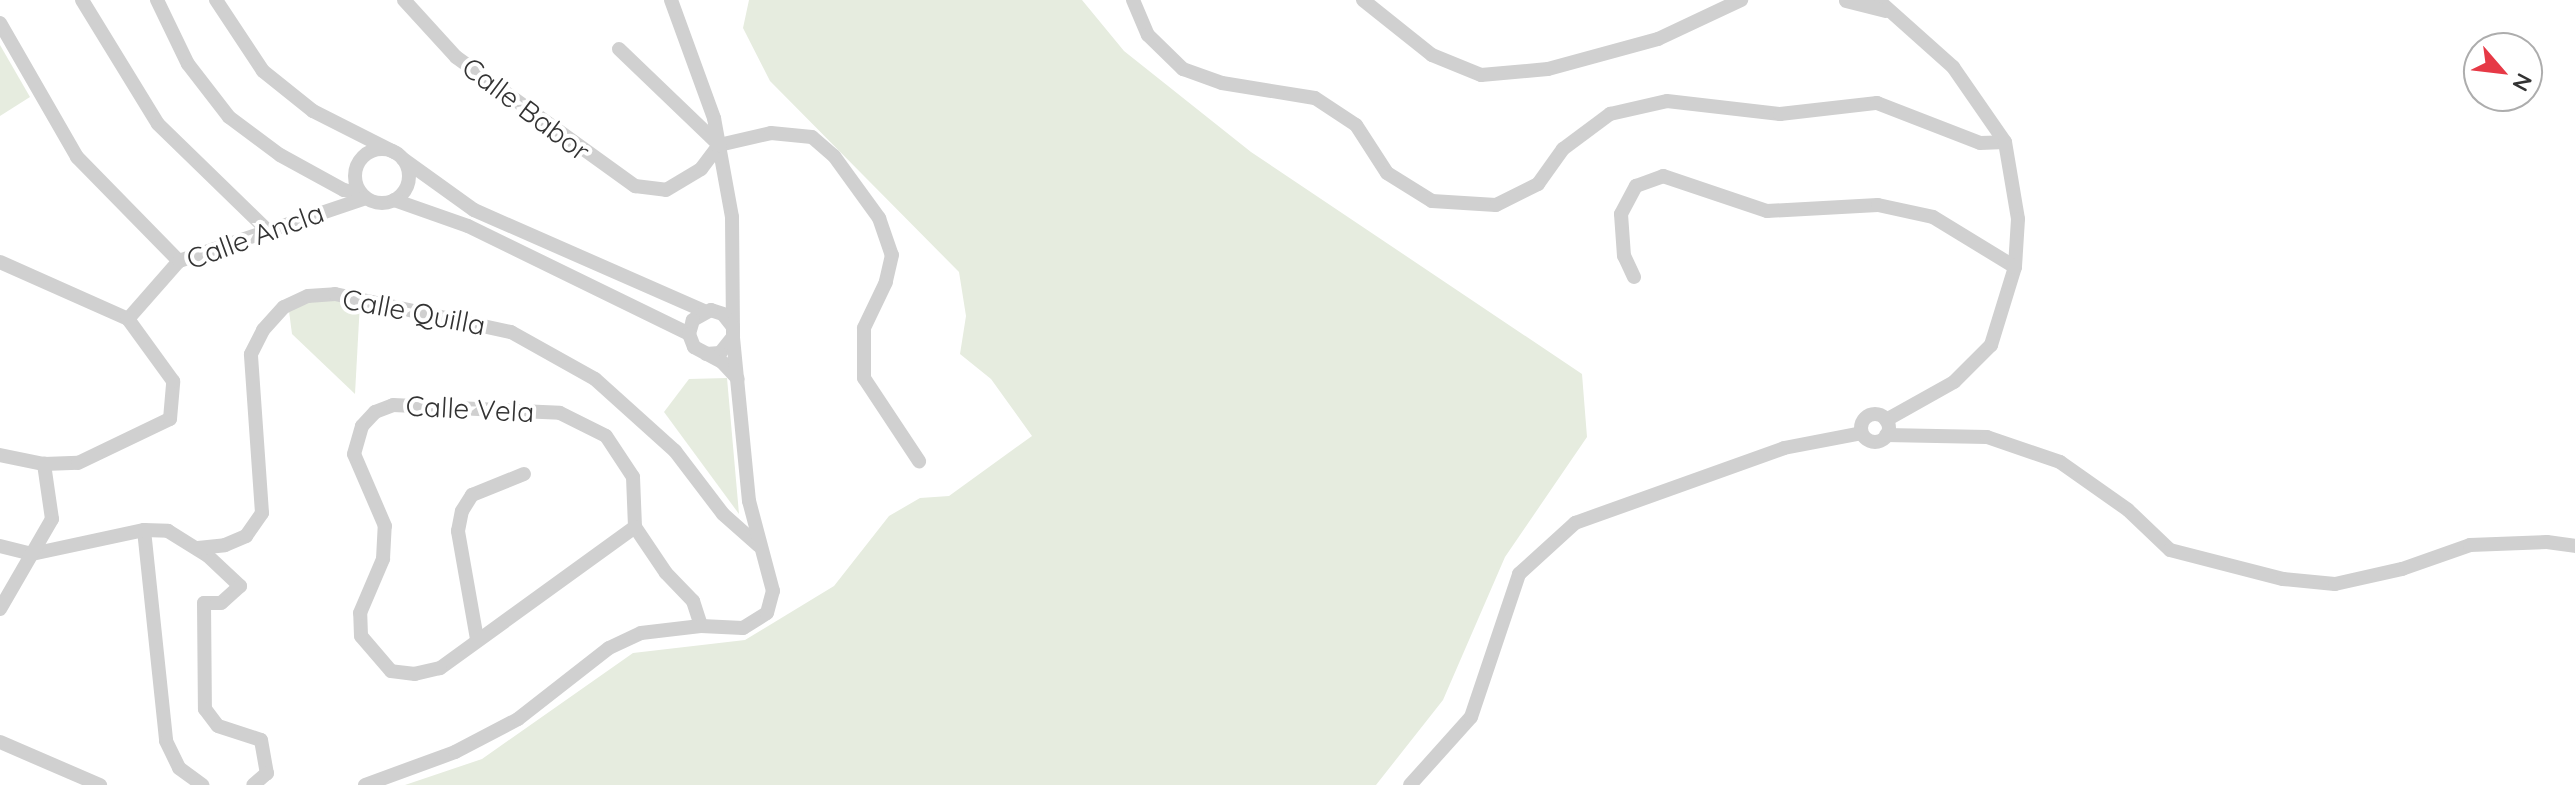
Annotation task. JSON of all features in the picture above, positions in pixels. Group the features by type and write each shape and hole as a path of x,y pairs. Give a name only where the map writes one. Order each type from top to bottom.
{"street":[{"path":"82,0 158,124 266,229"},
{"path":"157,0 188,64 229,117 280,155 344,190 380,204 394,200 468,226 689,334"},
{"path":"216,0 263,71 313,111 399,156 474,210 711,311 733,333"},
{"name":"Calle Babor","path":"404,0 456,57 577,149 635,186 666,190 701,169 719,145"},
{"path":"365,785 455,752 518,719 609,648 641,633 701,626 743,628 767,613 773,591 759,546 733,333 732,217 719,145 671,0"},
{"path":"1133,0 1148,35 1183,69 1222,83 1315,98 1356,125 1387,173 1432,201 1496,205 1538,184 1563,149 1610,114 1667,101 1780,114 1877,103 1980,143 2005,142"},
{"path":"1363,0 1432,55 1481,75 1548,69 1658,39 1741,0"},
{"path":"1410,785 1471,717 1519,574 1575,523 1784,448 1862,433 1872,441 1886,427 1954,382 1991,345 2015,267 2018,219 2005,142 1953,67 1882,6 1843,0"},
{"path":"0,23 77,157 179,261"},
{"path":"619,49 719,145"},
{"path":"719,145 771,133 812,137 834,156 879,218 892,255 886,282 864,328 864,378 919,461"},
{"path":"363,196 355,175 362,158 378,149 399,156"},
{"path":"394,200 408,182 399,156"},
{"path":"1634,277 1624,256 1621,214 1636,186 1663,176 1767,211 1878,205 1933,217 2015,267"},
{"name":"Calle Ancla","path":"128,319 179,261 363,196"},
{"path":"0,262 128,319 173,381 170,419 78,463 44,464 0,455"},
{"path":"733,287 711,311 693,320 689,334 694,347 738,379"},
{"name":"Calle Quilla","path":"198,548 225,545 246,536 262,513 251,354 263,330 284,307 308,296 335,294 511,332 595,379 675,451 723,514 759,546"},
{"path":"706,354 726,349 733,333"},
{"name":"Calle Vela","path":"393,405 560,413 606,436 633,477 635,527 440,668 415,674 391,671 361,636 360,613 383,559 385,526 354,454 362,426 375,412 393,405"},
{"path":"1862,433 1866,417 1886,427 1987,437 2060,462 2128,510 2170,550 2283,579 2335,584 2402,569 2470,545 2547,542 2575,546"},
{"path":"0,609 52,519 44,464"},
{"path":"477,639 458,531 462,511 472,495 524,474"},
{"path":"635,527 693,601 701,626"},
{"path":"144,530 166,741 179,768 202,785"},
{"path":"0,546 32,554 144,530 168,531 198,548 240,586 221,603 204,603 201,658 205,709 218,726 261,740 267,773 253,785"},
{"path":"0,742 100,785"}],"shaded area":[{"path":"749,0 1082,0 1124,51 1251,152 1582,374 1587,437 1505,557 1443,700 1376,785 405,785 482,759 633,653 745,640 834,586 889,516 920,498 949,496 1032,436 991,379 960,354 966,316 959,272 770,81 743,28"},
{"path":"0,45 30,97 0,116"},
{"path":"307,299 360,302 355,394 292,334 289,311"},
{"path":"727,378 739,514 664,412 689,379"}]}
